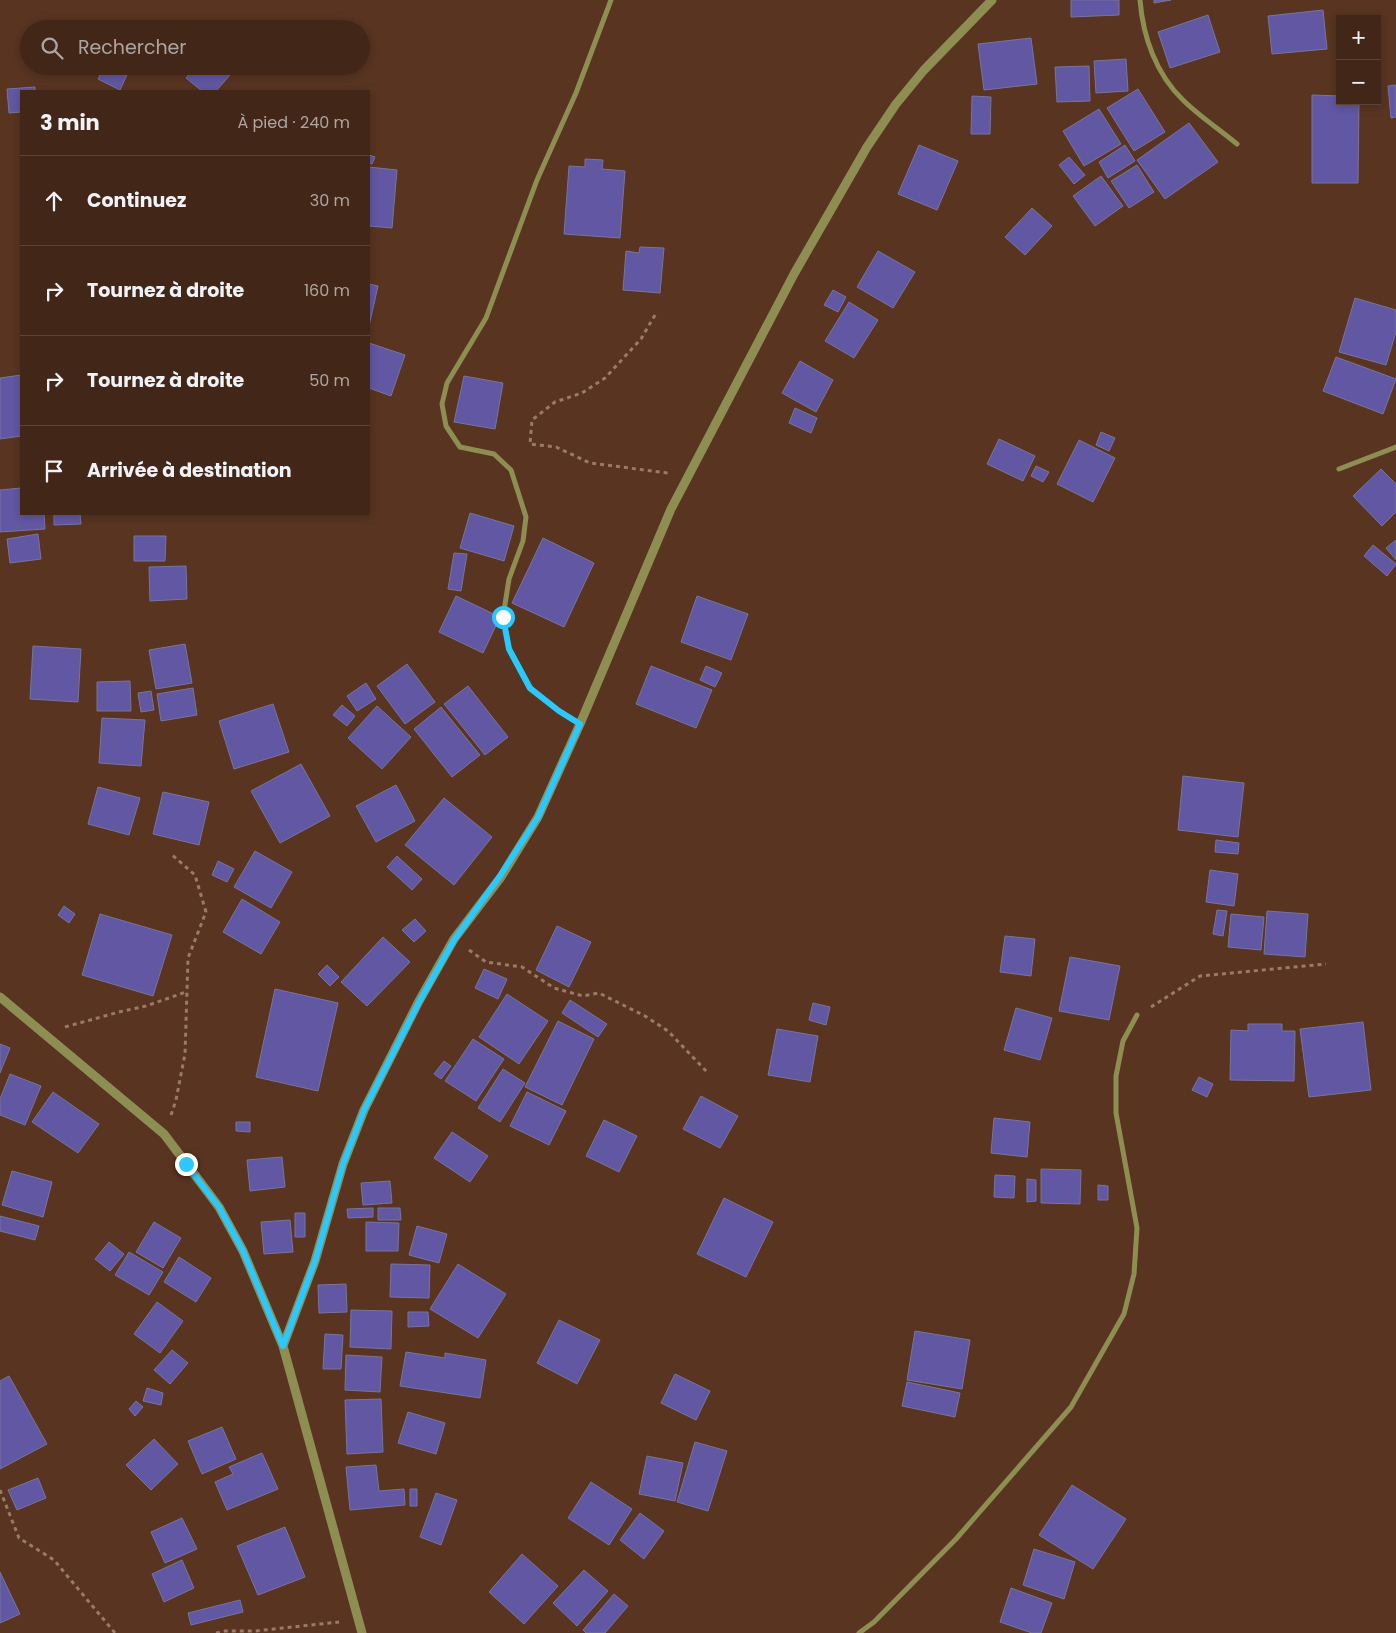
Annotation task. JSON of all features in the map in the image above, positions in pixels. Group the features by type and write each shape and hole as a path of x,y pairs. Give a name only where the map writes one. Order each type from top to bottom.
{"street":[{"path":"580,724 559,711 530,688 509,649 503,617 509,579 523,541 526,517 511,470 494,454 460,447 446,426 442,404 447,383 486,318 537,180 576,93 611,0"},
{"path":"283,1346 315,1261 343,1164 364,1110 419,1002 454,940 500,876 538,817 580,724 671,509 794,274 867,147 896,104 924,70 992,0"},
{"path":"1140,0 1148,47 1168,84 1184,101 1237,144"},
{"path":"1339,469 1396,446"},
{"path":"0,997 164,1134 219,1207 243,1251 283,1346 362,1633"},
{"path":"859,1633 874,1622 949,1546 1048,1434 1070,1407 1124,1314 1134,1274 1137,1228 1116,1113 1116,1076 1123,1041 1137,1015"}],"path":[{"path":"655,316 641,339 605,378 582,393 555,402 532,420 530,444 556,447 590,463 634,467 688,476"},
{"path":"164,1134 176,1100 186,1054 188,958 206,912 195,876 172,854"},
{"path":"454,940 486,962 522,967 554,988 583,996 600,993 645,1016 668,1031 707,1072"},
{"path":"1137,1015 1200,976 1326,964"},
{"path":"46,1034 76,1023 146,1006 186,992"},
{"path":"0,1490 19,1538 54,1560 115,1633"},
{"path":"216,1633 359,1620"}],"building":[{"path":"1071,0 1119,0 1119,15 1071,17"},
{"path":"1154,0 1171,0 1154,3"},
{"path":"1323,10 1327,49 1272,54 1268,16"},
{"path":"1208,15 1220,52 1170,68 1158,32"},
{"path":"1031,38 1037,84 984,90 978,44"},
{"path":"1126,59 1128,91 1096,93 1094,61"},
{"path":"1089,66 1090,101 1057,102 1055,67"},
{"path":"100,75 127,75 120,90 98,79"},
{"path":"188,75 230,75 217,90 201,90 186,78"},
{"path":"1396,85 1396,117 1391,118 1388,86"},
{"path":"35,87 35,90 20,90 20,112 9,113 7,89"},
{"path":"1138,89 1165,132 1134,151 1107,108"},
{"path":"1312,95 1336,96 1336,105 1359,105 1358,183 1312,183"},
{"path":"972,96 991,97 990,134 971,134"},
{"path":"1099,109 1121,144 1084,166 1063,131"},
{"path":"1189,123 1218,162 1165,199 1137,160"},
{"path":"919,145 958,161 937,210 898,194"},
{"path":"1125,145 1135,161 1108,178 1099,162"},
{"path":"370,155 375,157 372,164 370,163"},
{"path":"1069,157 1085,175 1074,184 1059,165"},
{"path":"585,159 603,160 602,169 625,171 620,238 564,234 569,166 585,167"},
{"path":"1137,165 1154,192 1129,208 1111,181"},
{"path":"370,167 397,170 392,228 370,226"},
{"path":"1101,176 1123,206 1095,226 1073,196"},
{"path":"1032,208 1052,226 1025,255 1005,237"},
{"path":"640,247 664,248 660,293 623,290 626,251 639,253"},
{"path":"878,251 915,272 893,308 857,287"},
{"path":"370,284 378,286 370,322"},
{"path":"833,290 846,297 838,312 824,305"},
{"path":"1355,298 1396,310 1396,332 1386,365 1339,352"},
{"path":"849,302 878,320 854,358 825,341"},
{"path":"370,343 405,355 391,396 370,388"},
{"path":"1336,357 1396,379 1383,414 1323,391"},
{"path":"800,361 833,380 816,412 782,393"},
{"path":"20,375 20,436 0,439 0,378"},
{"path":"464,376 503,383 495,429 454,422"},
{"path":"795,408 817,418 811,433 789,423"},
{"path":"1101,432 1115,438 1109,451 1096,445"},
{"path":"999,439 1035,456 1023,481 987,464"},
{"path":"1079,440 1115,458 1093,502 1057,484"},
{"path":"1036,466 1049,472 1043,482 1031,476"},
{"path":"1381,469 1396,484 1396,512 1382,526 1353,496"},
{"path":"20,488 20,515 44,515 45,529 0,532 0,490"},
{"path":"470,513 514,526 504,561 460,548"},
{"path":"54,515 80,515 81,524 54,525"},
{"path":"38,534 41,559 10,563 7,539"},
{"path":"134,536 166,536 165,561 134,561"},
{"path":"543,538 594,563 564,627 512,603"},
{"path":"1396,540 1396,560 1386,548"},
{"path":"1373,545 1396,564 1387,576 1364,556"},
{"path":"454,553 467,554 461,591 448,589"},
{"path":"186,566 187,599 150,601 149,567"},
{"path":"456,596 500,617 483,653 439,632"},
{"path":"697,596 748,614 731,660 681,642"},
{"path":"185,644 192,683 156,689 149,650"},
{"path":"33,646 81,649 78,702 30,699"},
{"path":"407,664 435,702 405,724 377,686"},
{"path":"651,666 712,690 696,728 636,704"},
{"path":"706,666 722,673 715,687 700,680"},
{"path":"130,681 131,711 97,711 97,682"},
{"path":"366,683 376,699 357,711 347,696"},
{"path":"468,686 508,737 485,755 444,704"},
{"path":"193,688 197,715 161,721 157,694"},
{"path":"151,691 154,710 141,712 138,693"},
{"path":"273,704 289,752 234,769 219,721"},
{"path":"342,705 355,716 347,726 333,715"},
{"path":"377,706 411,737 382,769 348,738"},
{"path":"441,707 480,755 452,777 414,729"},
{"path":"102,718 145,720 141,766 99,763"},
{"path":"301,764 330,816 280,843 251,791"},
{"path":"1183,776 1244,783 1238,837 1178,830"},
{"path":"396,785 415,821 376,842 356,806"},
{"path":"98,787 140,798 129,835 88,824"},
{"path":"163,792 209,802 199,845 153,834"},
{"path":"444,798 492,837 454,885 405,845"},
{"path":"1216,840 1239,843 1238,854 1215,852"},
{"path":"255,851 292,872 271,908 234,887"},
{"path":"397,856 422,879 412,890 387,867"},
{"path":"218,861 234,869 227,882 212,875"},
{"path":"1210,870 1238,874 1234,906 1206,902"},
{"path":"242,899 280,922 261,954 223,932"},
{"path":"64,906 75,914 69,923 58,915"},
{"path":"1217,910 1227,911 1223,936 1213,934"},
{"path":"1267,911 1308,914 1305,957 1264,954"},
{"path":"100,914 172,935 153,996 82,975"},
{"path":"1231,914 1264,917 1261,950 1228,947"},
{"path":"415,919 426,931 414,942 402,930"},
{"path":"557,926 591,942 569,987 536,970"},
{"path":"1005,936 1035,939 1031,976 1000,972"},
{"path":"383,937 410,962 367,1006 341,982"},
{"path":"1070,957 1120,966 1109,1020 1059,1011"},
{"path":"327,965 339,977 330,986 318,974"},
{"path":"484,969 507,979 498,999 475,988"},
{"path":"275,989 338,1003 318,1091 256,1077"},
{"path":"507,994 548,1021 519,1064 479,1037"},
{"path":"570,1000 607,1024 598,1037 562,1013"},
{"path":"813,1003 830,1007 826,1025 809,1020"},
{"path":"1016,1008 1052,1018 1040,1060 1004,1050"},
{"path":"558,1021 594,1039 562,1105 525,1087"},
{"path":"1363,1022 1371,1090 1309,1097 1300,1029"},
{"path":"1248,1024 1282,1024 1282,1031 1295,1031 1294,1081 1230,1080 1231,1030 1248,1031"},
{"path":"777,1029 818,1036 810,1082 768,1075"},
{"path":"473,1039 504,1059 476,1101 445,1081"},
{"path":"0,1044 10,1048 0,1073"},
{"path":"444,1061 451,1066 441,1079 434,1074"},
{"path":"503,1069 525,1083 500,1122 478,1108"},
{"path":"10,1074 41,1086 25,1125 0,1115 0,1099"},
{"path":"1199,1077 1213,1084 1207,1097 1192,1090"},
{"path":"53,1092 99,1124 78,1153 32,1122"},
{"path":"527,1092 566,1111 549,1145 510,1126"},
{"path":"701,1096 738,1116 720,1148 683,1129"},
{"path":"994,1118 1030,1122 1027,1157 991,1153"},
{"path":"604,1120 637,1136 619,1172 586,1156"},
{"path":"236,1122 250,1122 250,1132 236,1131"},
{"path":"452,1132 488,1156 470,1182 434,1158"},
{"path":"282,1157 285,1187 250,1191 247,1160"},
{"path":"1041,1169 1081,1170 1080,1204 1041,1203"},
{"path":"12,1171 52,1182 43,1217 2,1205"},
{"path":"995,1175 1015,1176 1014,1198 994,1197"},
{"path":"1027,1179 1036,1180 1036,1201 1027,1202"},
{"path":"390,1181 392,1203 363,1205 361,1183"},
{"path":"1098,1185 1108,1186 1108,1200 1098,1200"},
{"path":"724,1198 773,1222 746,1277 697,1254"},
{"path":"373,1208 373,1217 348,1218 347,1209"},
{"path":"378,1208 400,1208 401,1220 378,1220"},
{"path":"295,1213 305,1213 305,1237 295,1237"},
{"path":"0,1216 39,1226 35,1240 0,1231"},
{"path":"290,1220 293,1252 264,1254 261,1222"},
{"path":"154,1222 181,1238 163,1268 136,1252"},
{"path":"366,1222 399,1223 398,1251 366,1251"},
{"path":"417,1226 447,1234 439,1263 409,1255"},
{"path":"109,1242 124,1254 110,1271 95,1259"},
{"path":"129,1252 163,1272 149,1295 115,1275"},
{"path":"179,1257 211,1278 196,1302 164,1282"},
{"path":"391,1264 430,1265 429,1298 390,1297"},
{"path":"458,1264 506,1294 478,1338 430,1309"},
{"path":"346,1284 347,1312 319,1313 318,1285"},
{"path":"157,1302 183,1321 160,1353 134,1334"},
{"path":"351,1310 392,1311 391,1349 350,1347"},
{"path":"408,1312 428,1312 429,1326 408,1327"},
{"path":"559,1320 600,1340 577,1384 537,1363"},
{"path":"915,1331 970,1340 962,1389 907,1380"},
{"path":"325,1334 343,1335 341,1369 323,1369"},
{"path":"172,1350 188,1363 170,1384 154,1370"},
{"path":"406,1352 445,1358 445,1353 486,1360 480,1398 400,1386"},
{"path":"346,1355 382,1357 380,1392 345,1390"},
{"path":"675,1374 710,1391 696,1420 661,1403"},
{"path":"9,1376 47,1444 0,1469 0,1381"},
{"path":"907,1382 960,1393 955,1417 902,1406"},
{"path":"147,1388 163,1393 161,1405 143,1401"},
{"path":"381,1399 383,1452 347,1454 345,1400"},
{"path":"136,1401 143,1407 135,1416 129,1409"},
{"path":"408,1412 445,1423 436,1454 398,1443"},
{"path":"222,1427 236,1459 202,1474 188,1441"},
{"path":"154,1439 178,1464 151,1490 126,1465"},
{"path":"695,1442 727,1451 708,1511 677,1502"},
{"path":"262,1453 278,1489 227,1510 215,1482 233,1474 229,1467"},
{"path":"647,1456 683,1463 675,1501 639,1494"},
{"path":"376,1465 379,1491 404,1489 405,1505 350,1510 346,1467"},
{"path":"38,1478 46,1498 17,1510 8,1490"},
{"path":"591,1482 632,1509 609,1545 568,1518"},
{"path":"1072,1485 1126,1519 1093,1569 1039,1535"},
{"path":"410,1489 417,1489 417,1506 410,1506"},
{"path":"436,1493 457,1500 441,1545 420,1537"},
{"path":"640,1513 664,1531 644,1559 620,1540"},
{"path":"182,1518 197,1549 165,1563 151,1532"},
{"path":"285,1527 305,1577 258,1595 237,1546"},
{"path":"1034,1549 1075,1562 1064,1599 1023,1585"},
{"path":"522,1554 558,1586 524,1624 489,1592"},
{"path":"182,1560 194,1588 164,1602 152,1574"},
{"path":"584,1570 608,1591 577,1626 553,1603"},
{"path":"0,1572 20,1614 0,1623"},
{"path":"1011,1588 1052,1603 1041,1633 1032,1633 1000,1622"},
{"path":"614,1594 628,1606 605,1633 586,1633 583,1630"},
{"path":"240,1600 243,1612 191,1625 188,1613"}],"route":[{"path":"186,1164 219,1207 243,1251 283,1346 315,1261 343,1164 364,1110 419,1002 454,940 500,876 538,817 580,724 559,711 530,688 509,649 503,617"}]}
